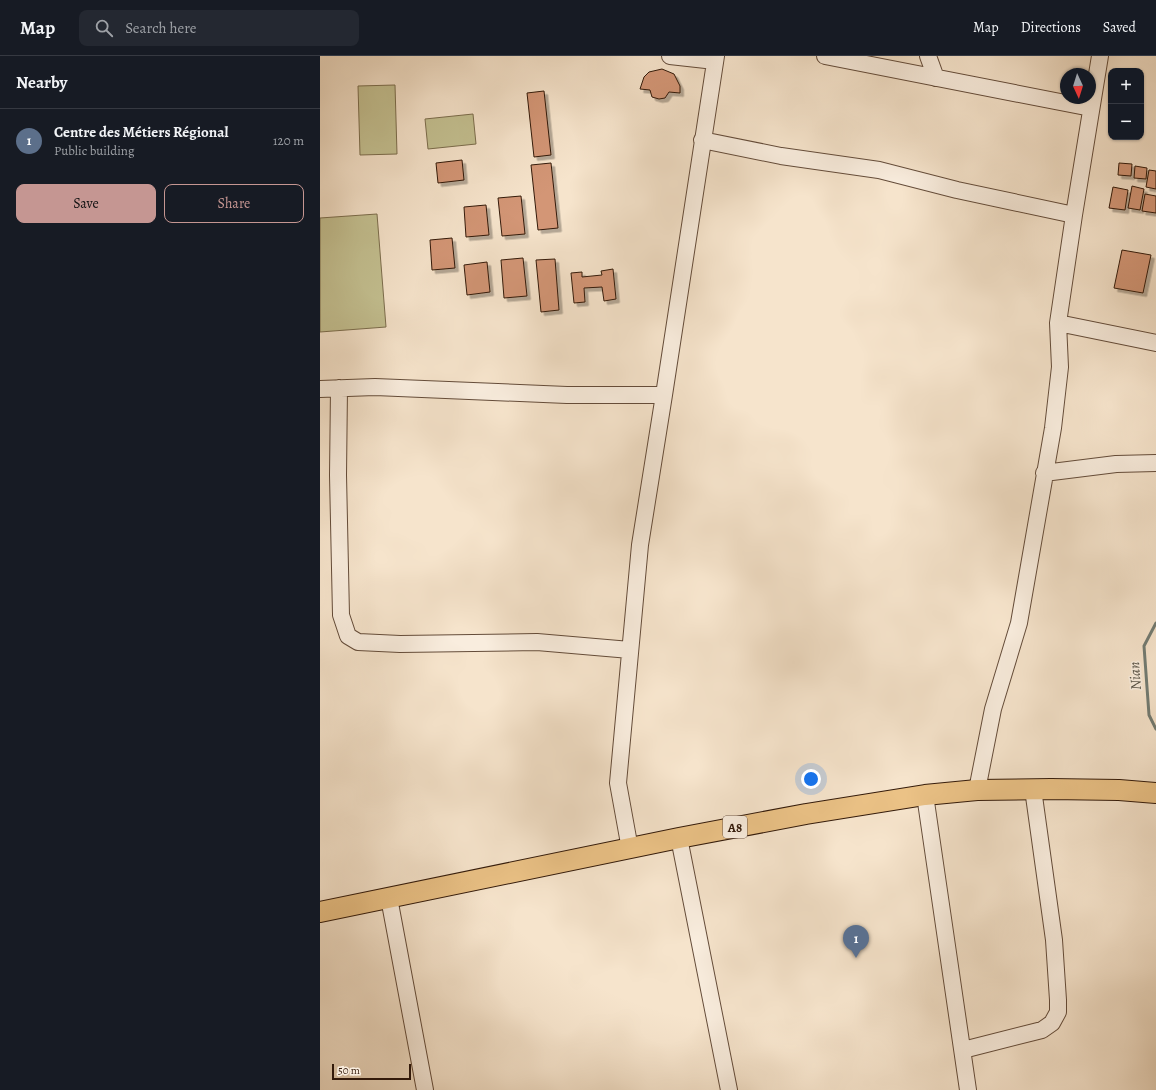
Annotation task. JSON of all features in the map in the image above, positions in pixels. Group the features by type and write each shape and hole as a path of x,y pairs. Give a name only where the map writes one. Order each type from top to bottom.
{"main road":[{"name":"A8","path":"320,912 679,838 806,814 925,794 977,790 1033,789 1119,790 1156,793"}],"street":[{"path":"630,849 618,783 640,545 702,140 716,59 670,56"},
{"path":"825,56 1091,108"},
{"path":"928,56 936,78"},
{"path":"977,790 993,709 1019,623 1053,428 1060,367 1058,324 1100,56"},
{"path":"702,140 781,156 878,170 957,190 1074,215"},
{"path":"1058,324 1156,342"},
{"path":"320,389 375,387 567,395 664,395"},
{"path":"339,388 338,476 341,615 348,636 358,642 400,644 537,642 630,650"},
{"path":"1044,473 1116,464 1156,463"},
{"path":"963,1050 1042,1030 1052,1023 1058,1012 1054,940 1033,789"},
{"path":"925,794 968,1090"},
{"path":"679,838 729,1090"},
{"path":"389,898 425,1090"}],"shaded area":[{"path":"395,85 397,154 360,155 358,86"},
{"path":"473,114 476,144 428,149 425,119"},
{"path":"377,214 386,327 320,332 320,218"}],"building":[{"path":"662,69 674,74 680,86 680,93 669,92 665,98 659,99 652,97 650,90 640,89 644,77 649,72"},
{"path":"544,91 551,155 534,157 527,93"},
{"path":"462,160 464,180 438,183 436,163"},
{"path":"551,163 558,228 538,230 531,165"},
{"path":"1119,163 1132,164 1131,176 1118,175"},
{"path":"1135,166 1147,168 1146,179 1134,178"},
{"path":"1149,170 1156,171 1156,189 1146,187"},
{"path":"1132,186 1144,189 1140,210 1128,208"},
{"path":"1113,187 1128,190 1125,210 1109,208"},
{"path":"1145,194 1156,196 1156,213 1142,211"},
{"path":"521,196 525,234 502,236 498,198"},
{"path":"486,205 489,235 466,237 464,207"},
{"path":"452,238 455,268 432,270 430,240"},
{"path":"1122,250 1151,255 1143,293 1114,288"},
{"path":"523,258 527,296 504,298 501,260"},
{"path":"555,259 559,310 541,312 536,260"},
{"path":"487,262 490,292 467,295 464,265"},
{"path":"613,269 616,299 604,301 602,287 584,288 585,302 574,303 571,273 582,272 582,277 602,275 601,271"}],"waterway":[{"name":"Nian","path":"1156,623 1144,646 1149,715 1156,729"}],"place":[{"name":"Centre des Métiers Régional","path":"856,958"}]}
